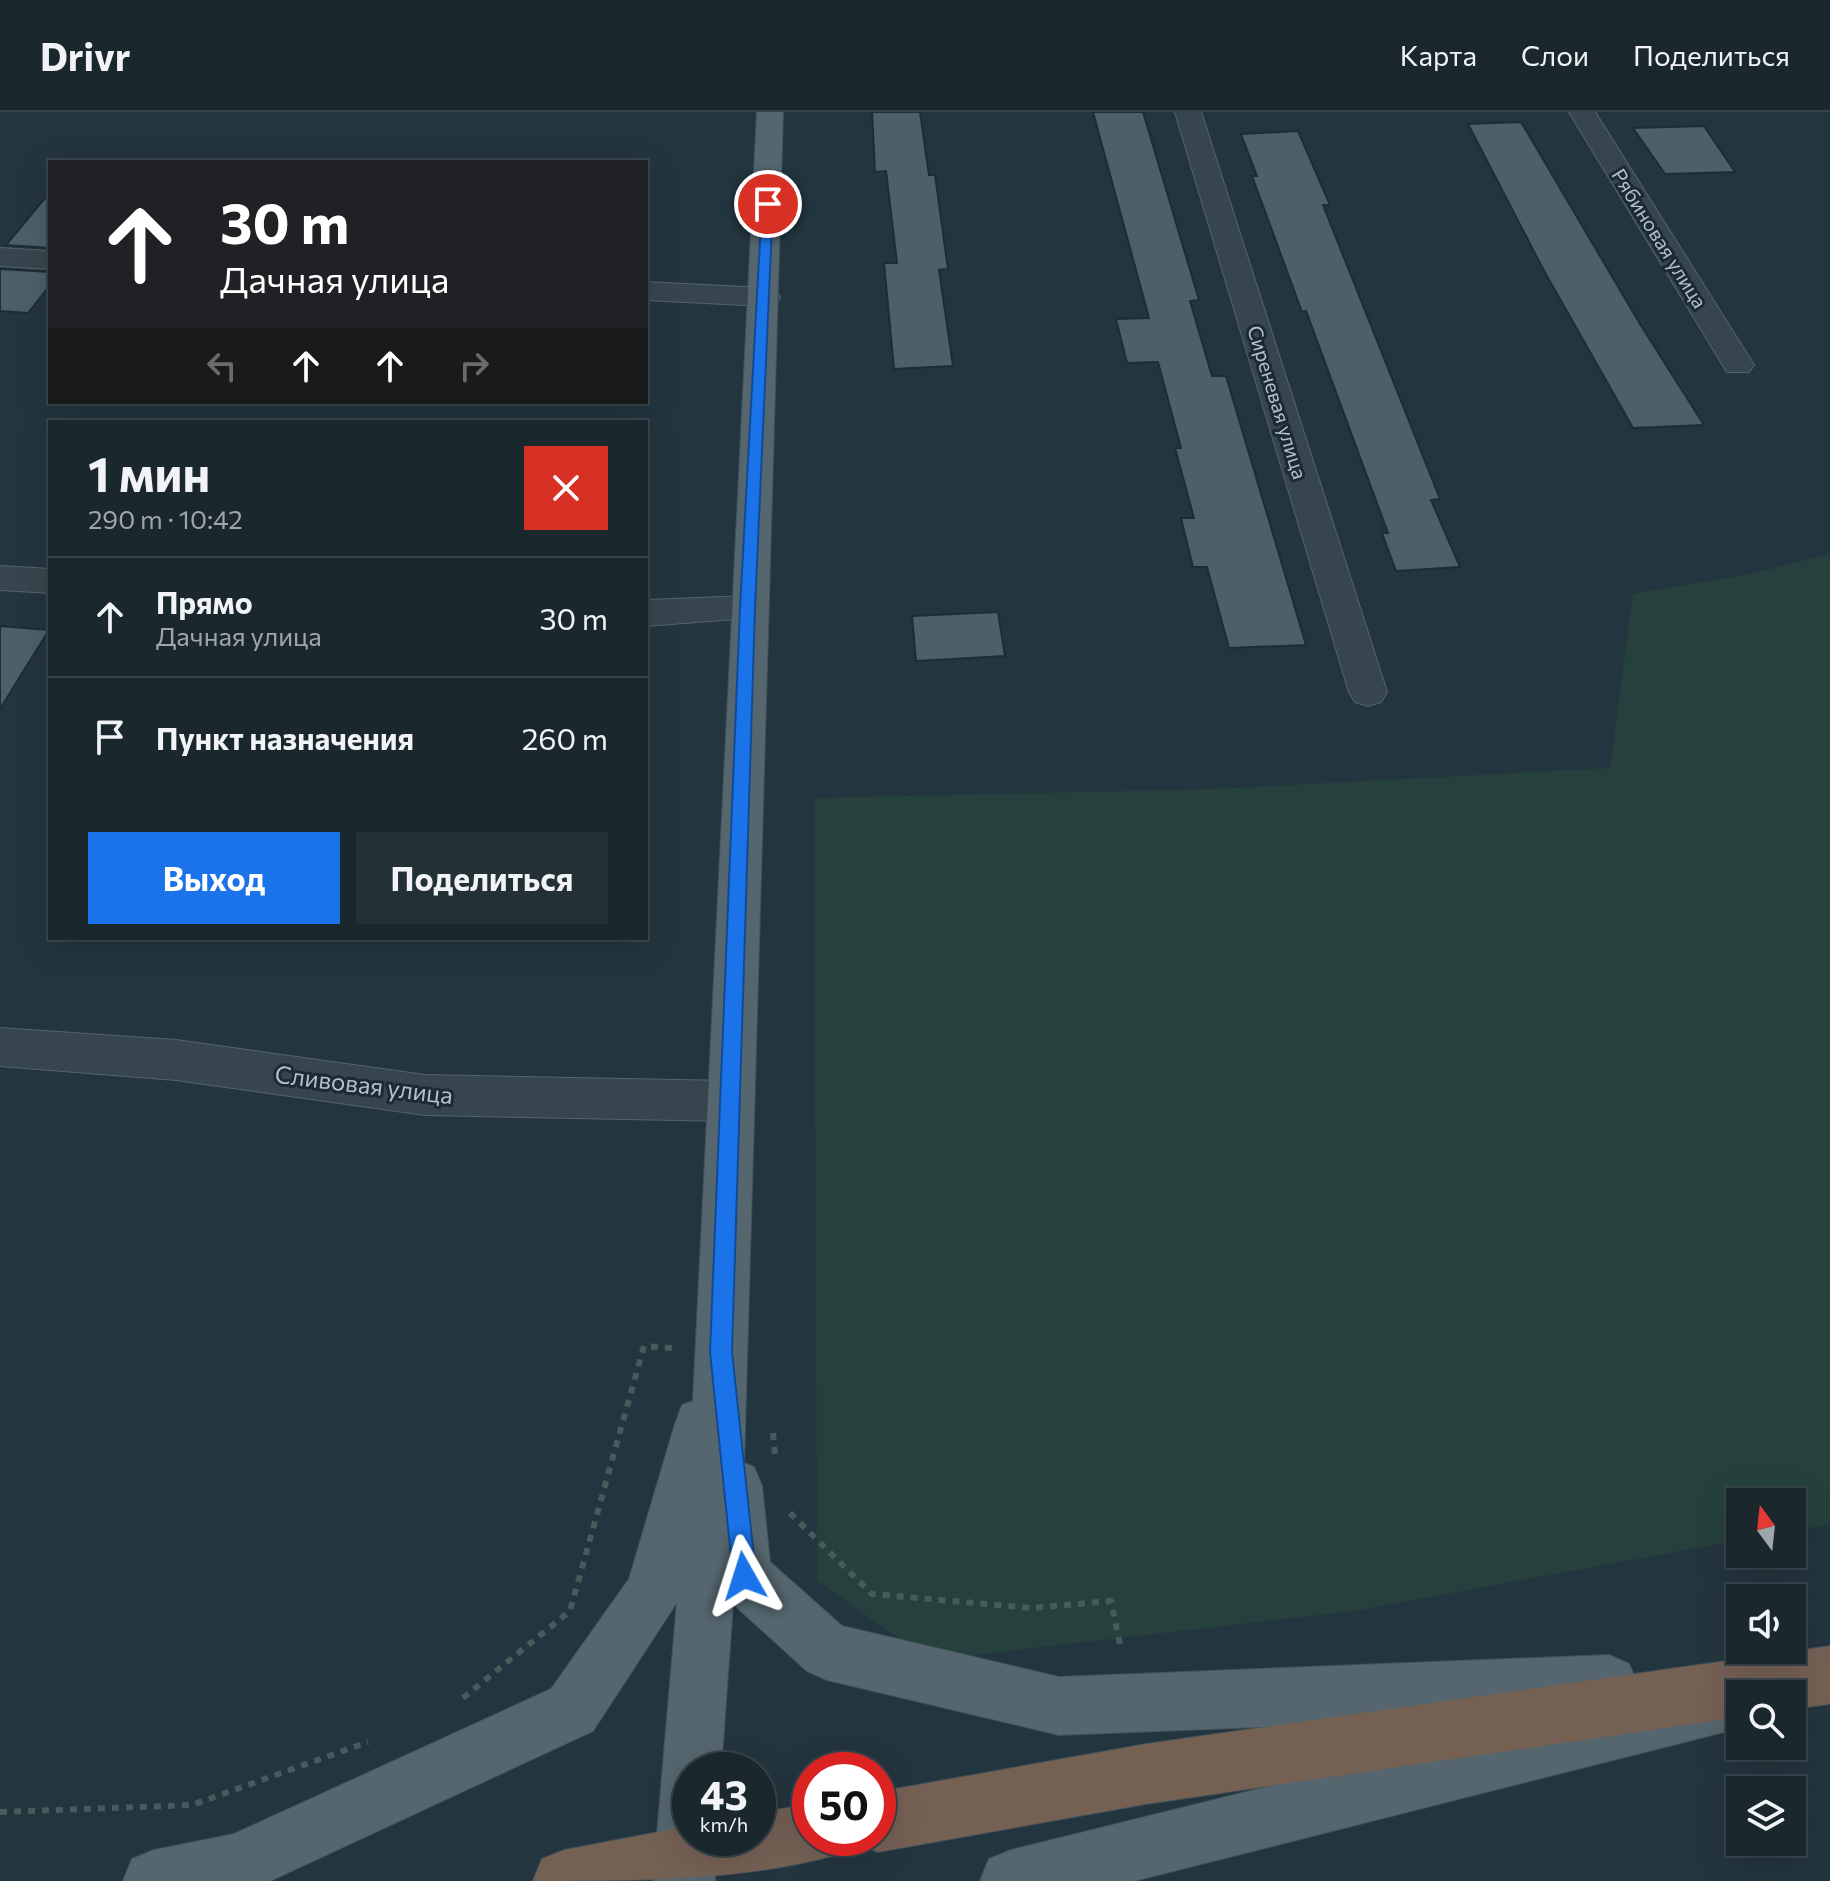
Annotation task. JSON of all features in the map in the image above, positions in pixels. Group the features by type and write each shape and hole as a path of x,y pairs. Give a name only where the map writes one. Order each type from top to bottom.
{"highway":[{"path":"896,1819 1146,1774 1830,1675"},
{"path":"564,1881 684,1869 792,1839"}],"main road":[{"path":"693,1752 717,1465 748,608 765,297 770,112"},
{"path":"721,1352 744,1576 827,1651 1059,1706 1830,1675"},
{"path":"154,1881 238,1864 572,1710 653,1593 721,1352"},
{"path":"1806,1682 1830,1675"},
{"path":"1011,1881 1726,1702"}],"street":[{"name":"Сиреневая улица","path":"1188,112 1368,692"},
{"name":"Рябиновая улица","path":"1582,112 1738,365"},
{"path":"0,257 48,260"},
{"path":"648,291 765,297"},
{"path":"0,578 48,581"},
{"path":"648,613 748,608"},
{"name":"Сливовая улица","path":"0,1047 176,1060 425,1095 730,1101"}],"green space":[{"path":"1830,554 1830,1524 1806,1528 1806,1488 1726,1488 1726,1543 1354,1611 930,1660 817,1581 814,798 1215,789 1610,768 1633,594 1747,575"}],"building":[{"path":"872,112 920,112 929,175 935,175 948,269 939,270 953,366 894,369 884,263 897,263 886,171 875,172"},
{"path":"1093,112 1143,112 1199,300 1190,301 1212,376 1226,376 1306,645 1229,648 1207,567 1193,567 1181,518 1194,518 1175,448 1181,448 1158,362 1127,363 1116,319 1149,318"},
{"path":"1521,122 1640,324 1704,425 1633,428 1543,269 1468,124"},
{"path":"1704,126 1735,172 1665,174 1633,128"},
{"path":"1298,131 1330,205 1323,205 1440,499 1431,500 1460,567 1396,571 1382,533 1388,533 1306,311 1302,312 1252,176 1257,176 1241,134"},
{"path":"48,194 48,248 6,245"},
{"path":"0,269 48,272 48,288 28,313 0,311"},
{"path":"998,612 1005,656 916,661 912,616"},
{"path":"0,626 48,630 48,632 0,709"}],"route":[{"path":"744,1576 721,1352 748,608 768,204"}]}
